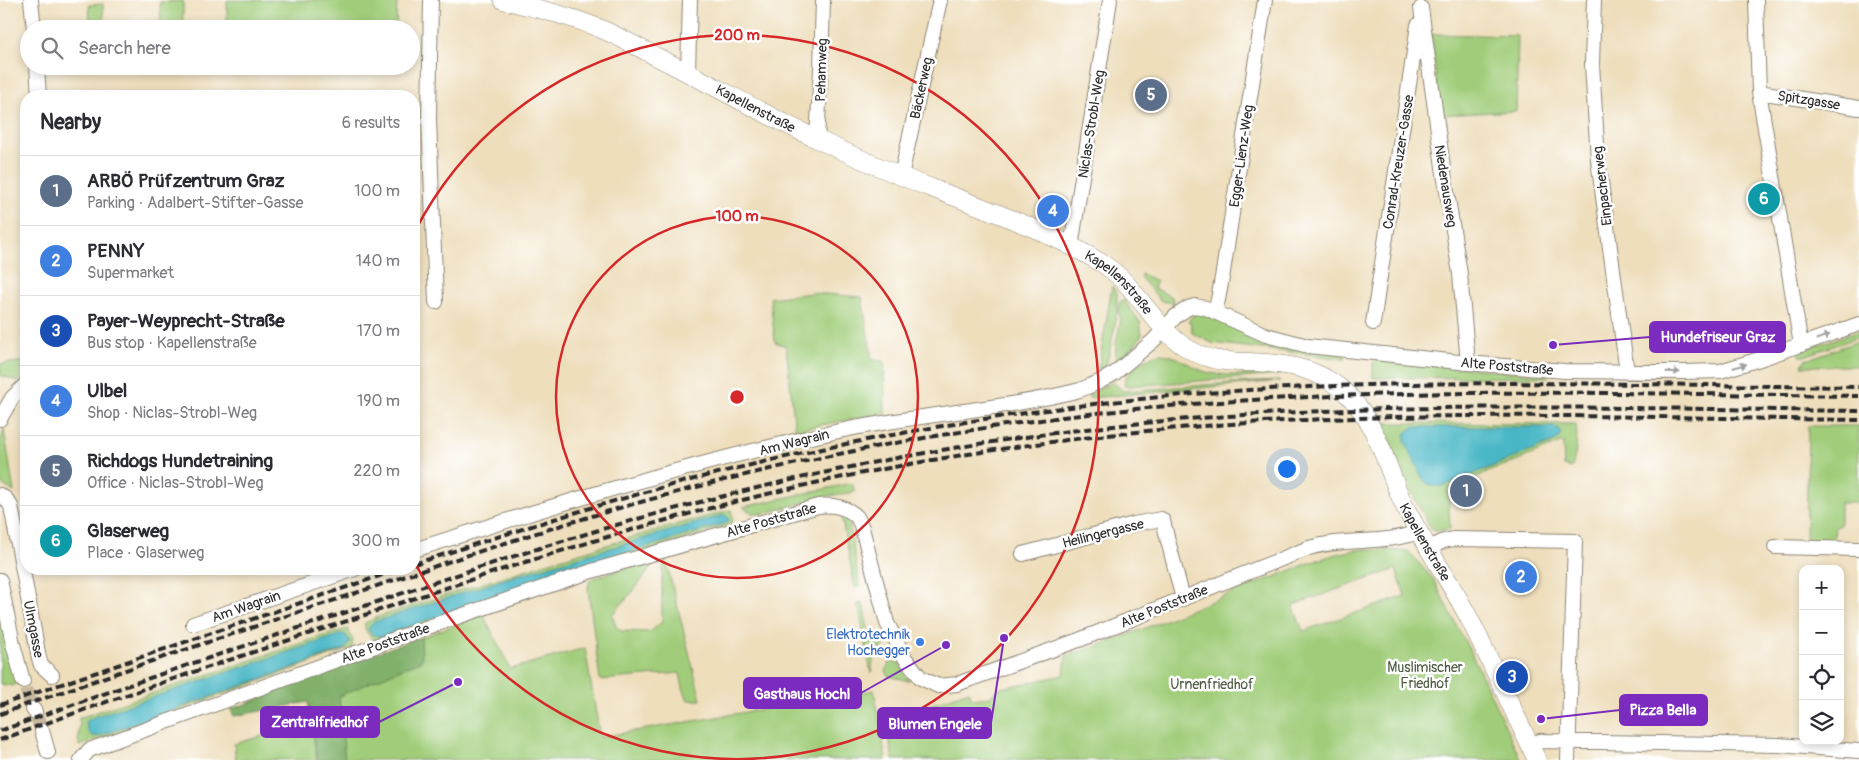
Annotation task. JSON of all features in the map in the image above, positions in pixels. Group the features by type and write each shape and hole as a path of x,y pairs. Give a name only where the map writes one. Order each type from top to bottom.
{"main road":[{"name":"Kapellenstraße","path":"503,0 521,2 604,30 817,139 901,176 979,206 1071,247 1113,271 1132,290 1164,329 1186,348 1208,358 1224,361 1299,366 1334,383 1351,398 1373,432 1401,498 1468,617 1537,760"}],"street":[{"path":"32,0 33,20"},
{"path":"431,0 429,119 436,302"},
{"path":"688,72 690,0"},
{"name":"Pehamweg","path":"817,139 823,0"},
{"name":"Bäckerweg","path":"901,176 940,0"},
{"name":"Niclas-Strobl-Weg","path":"1071,247 1110,0"},
{"name":"Egger-Lienz-Weg","path":"1214,312 1223,272 1265,0"},
{"name":"Einpacherweg","path":"1594,0 1592,64 1598,160 1627,372"},
{"path":"1756,0 1759,92 1802,345"},
{"name":"Conrad-Kreuzer-Gasse","path":"1373,323 1422,4"},
{"name":"Niedenausweg","path":"1422,4 1443,167 1460,274 1468,364"},
{"path":"38,75 39,90"},
{"name":"Spitzgasse","path":"1759,92 1859,108"},
{"name":"Alte Poststraße","path":"1164,329 1176,316 1192,306 1202,307 1266,335 1297,344 1468,364 1551,370 1711,372 1741,366 1859,324"},
{"name":"Am Wagrain","path":"420,548 624,484 840,430 1080,390 1115,373 1164,329"},
{"path":"0,418 12,398 20,390"},
{"name":"Ulmgasse","path":"0,496 6,499 11,506 20,555"},
{"name":"Alte Poststraße","path":"81,760 89,750 434,625 592,571 827,505 845,508 857,517 862,528 887,624 905,658 921,678 938,686 957,684 1079,640 1319,545 1341,541 1394,540 1419,532"},
{"name":"Heilingergasse","path":"1023,554 1134,524 1160,519 1163,521 1183,598"},
{"path":"1429,548 1444,541 1452,540 1575,541 1568,760"},
{"path":"1775,547 1859,549"},
{"name":"Ulmgasse","path":"24,575 39,658 41,665 52,675"},
{"name":"Am Wagrain","path":"193,624 337,575"},
{"name":"Ulmgasse","path":"0,580 13,644 25,686"},
{"path":"42,731 48,752"},
{"path":"1529,744 1540,741 1570,741 1778,745 1859,751"}],"green space":[{"path":"227,0 397,0 396,20 227,20"},
{"path":"183,1 183,20 161,20 160,2"},
{"path":"103,4 104,20 90,20 89,5"},
{"path":"1431,34 1518,36 1516,111 1440,115"},
{"path":"1141,274 1157,281 1154,288 1172,297 1174,303 1161,301 1141,278"},
{"path":"1112,286 1117,293 1115,326 1107,363 1098,371"},
{"path":"812,293 862,297 872,360 884,361 885,413 795,430 786,346 775,342 770,298"},
{"path":"1123,299 1140,322 1142,335 1133,347 1115,361 1116,343 1121,319 1118,313 1120,302"},
{"path":"1197,313 1345,356 1345,359 1212,343 1192,333 1191,324 1188,322"},
{"path":"1859,331 1859,337 1804,356 1800,356 1797,352"},
{"path":"1859,341 1859,366 1802,366 1805,360"},
{"path":"1162,354 1174,357 1209,373 1280,375 1125,385 1126,377 1135,367 1152,357"},
{"path":"1376,360 1547,375 1548,377 1373,378 1373,363"},
{"path":"20,362 19,382 0,375 0,364"},
{"path":"1280,381 1089,398 1088,395 1113,382 1123,391"},
{"path":"1383,423 1576,424 1576,451 1572,468 1564,466 1563,442 1448,488 1450,529 1435,531 1432,530 1411,492"},
{"path":"1808,426 1859,426 1859,503 1840,503 1840,525 1835,527 1833,542 1806,541"},
{"path":"4,429 14,492 0,483 0,442"},
{"path":"852,483 855,492 827,496 762,514 752,513 743,507"},
{"path":"731,510 733,518 731,524 375,641 365,628 365,623 378,617 598,547"},
{"path":"841,515 846,517 851,526 860,586 855,588"},
{"path":"1365,549 1408,551 1433,579 1477,665 1521,760 893,760 886,720 969,691 972,699 990,697 997,689 1064,675 1066,656 1119,638 1308,564 1330,556","holes":["1396,569 1405,596 1303,631 1293,605"]},
{"path":"665,557 701,700 688,700 680,673 600,680 588,588 590,579 653,560 650,569 612,615 616,626 621,631 650,632 662,622 662,577"},
{"path":"863,603 870,640 884,638 884,645 874,660 871,673 858,604"},
{"path":"0,612 16,684 12,686 0,684"},
{"path":"483,614 510,669 585,648 600,737 874,690 886,760 336,760 325,674"},
{"path":"348,629 353,641 352,648 79,746 79,718"},
{"path":"421,637 422,660 339,696 345,760 317,760 308,702 234,716 230,709 325,671"},
{"path":"890,662 899,663 909,681 888,676 886,671"},
{"path":"311,722 317,760 236,760 234,744"}],"water":[{"path":"1413,427 1554,427 1558,428 1561,433 1558,440 1446,485 1436,487 1428,484 1423,479 1405,441 1405,434"},
{"path":"724,515 728,517 729,521 726,523 549,577 380,637 371,634 368,629 374,622 508,578"},
{"path":"342,634 346,635 350,642 345,649 99,736 92,736 88,732 86,722 91,718"}],"tunnel":[{"path":"26,689 33,709"},
{"path":"35,712 42,731"}],"railway":[{"path":"420,562 598,506 768,461 885,436 1063,408 1182,395 1351,385 1520,383 1859,387"},
{"path":"420,571 585,518 751,473 929,437 1123,410 1228,401 1438,393 1859,396"},
{"path":"0,731 215,656 582,535 751,489 929,452 1123,425 1228,416 1333,411 1543,407 1859,411"},
{"path":"0,740 220,663 469,580 585,544 714,507 816,483 919,462 1075,439 1270,422 1467,416 1859,420"},
{"path":"0,705 382,575"},
{"path":"0,714 409,575"}],"place":[{"name":"Richdogs Hundetraining","path":"1151,95"},
{"name":"Glaserweg","path":"1764,199"},
{"name":"Ulbel","path":"1053,211"},
{"name":"Hundefriseur Graz","path":"1553,345"},
{"name":"ARBÖ Prüfzentrum Graz","path":"1466,491"},
{"name":"PENNY","path":"1521,577"},
{"name":"Blumen Engele","path":"1004,638"},
{"name":"Elektrotechnik Hochegger","path":"920,642"},
{"name":"Gasthaus Hochl","path":"946,645"},
{"name":"Payer-Weyprecht-Straße","path":"1512,677"},
{"name":"Zentralfriedhof","path":"458,682"},
{"name":"Pizza Bella","path":"1541,719"}],"park label":[{"name":"Muslimischer Friedhof","path":"1425,676"},
{"name":"Urnenfriedhof","path":"1212,684"}]}
